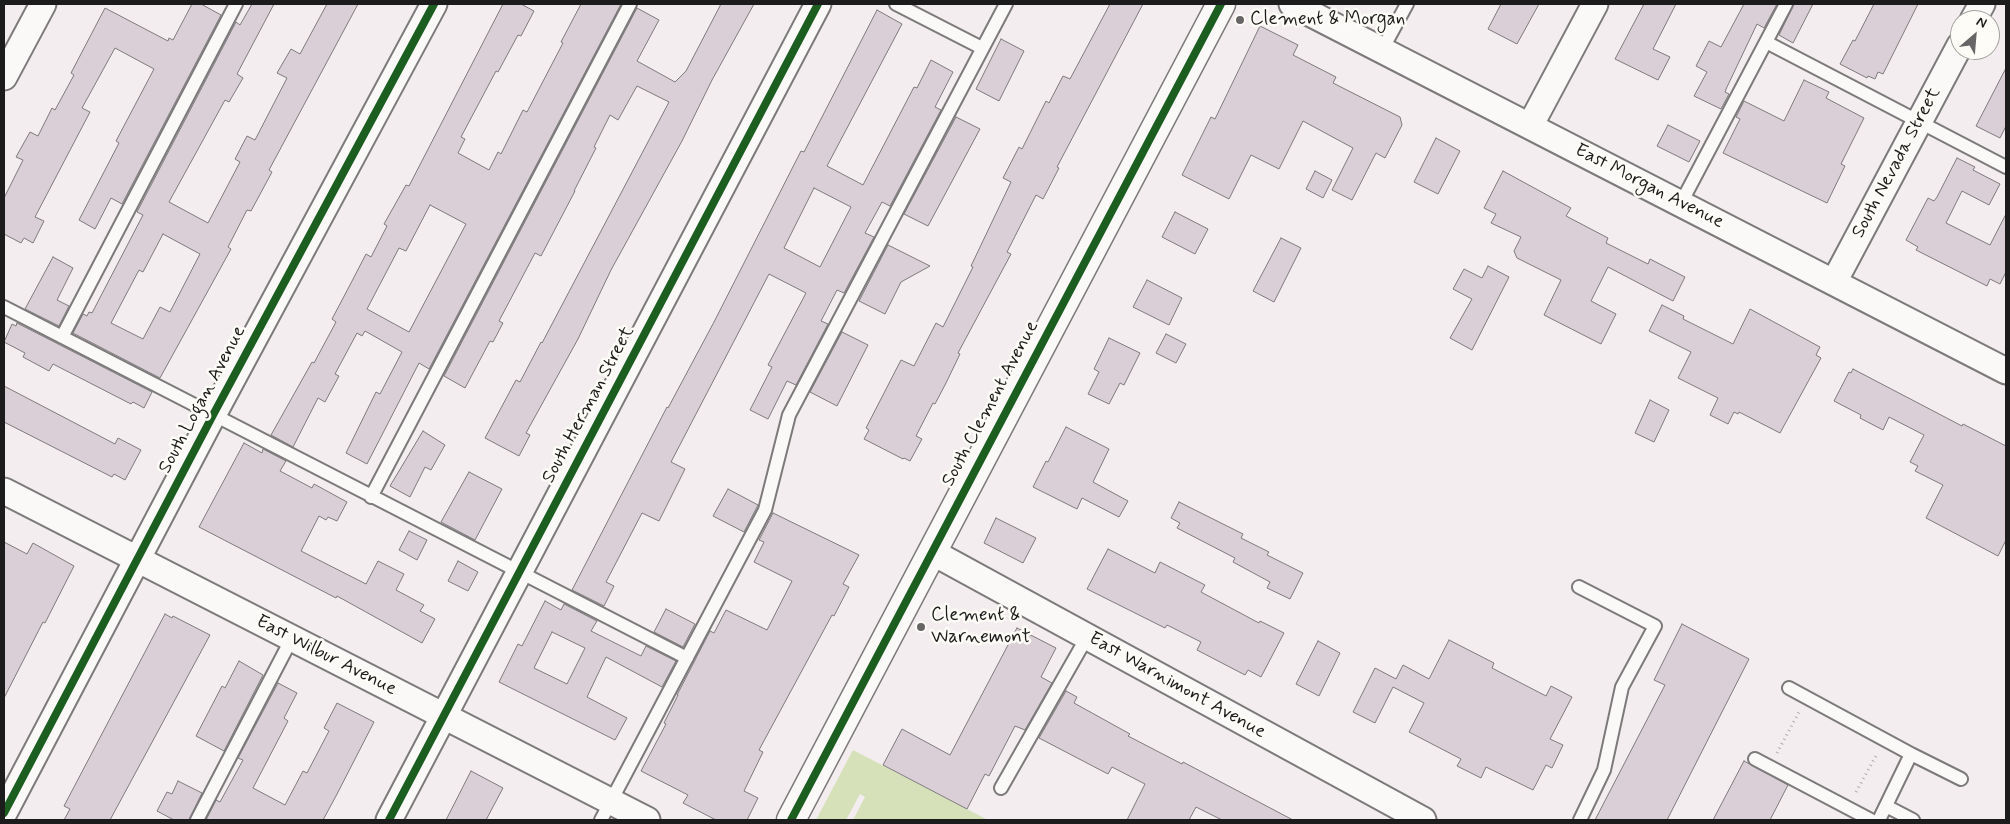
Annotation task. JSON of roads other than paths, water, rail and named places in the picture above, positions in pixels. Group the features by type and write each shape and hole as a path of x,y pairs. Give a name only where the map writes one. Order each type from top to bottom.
{"street":[{"path":"4,77 43,4"},
{"name":"South Logan Avenue","path":"4,813 213,416 434,4"},
{"name":"South Herman Street","path":"389,820 818,4"},
{"name":"South Clement Avenue","path":"791,820 1221,4"},
{"name":"East Morgan Avenue","path":"1292,4 2006,370"},
{"path":"1530,126 1596,4"},
{"name":"South Nevada Street","path":"1834,282 1952,60"},
{"name":"East Wilbur Avenue","path":"4,491 443,716 606,811 647,820"},
{"name":"East Warnimont Avenue","path":"932,552 1423,820"}],"lane":[{"path":"62,337 236,4"},
{"path":"371,497 630,4"},
{"path":"896,4 982,48"},
{"path":"606,811 765,510 789,415 1006,4"},
{"path":"1382,50 1407,4"},
{"path":"1681,204 1786,4"},
{"path":"1766,42 2006,167"},
{"path":"4,307 687,658"},
{"path":"1579,586 1655,626 1622,686 1604,770 1580,820"},
{"path":"1001,788 1087,637"},
{"path":"197,820 292,638"},
{"path":"1789,688 1961,780"},
{"path":"1879,820 1911,754"},
{"path":"1755,759 1871,820"},
{"path":"1886,806 1913,820"}],"place":[{"name":"Clement & Morgan","path":"1240,20"},
{"name":"Clement & Warnemont","path":"921,627"}]}
